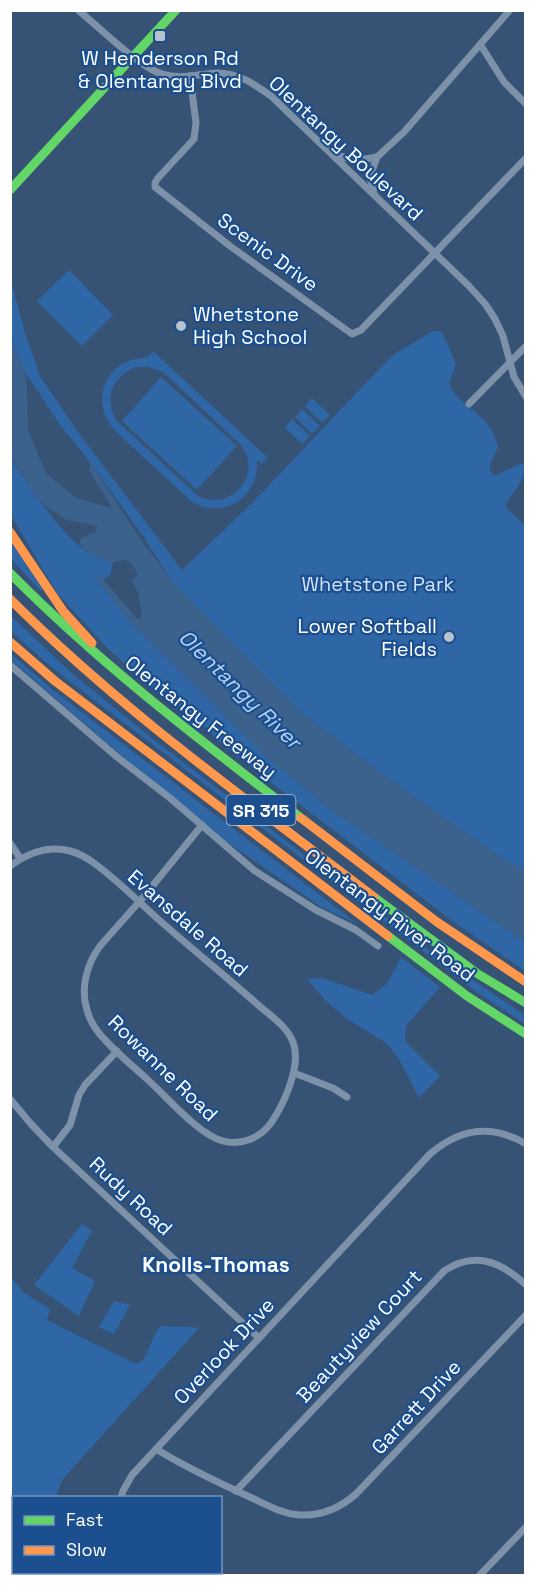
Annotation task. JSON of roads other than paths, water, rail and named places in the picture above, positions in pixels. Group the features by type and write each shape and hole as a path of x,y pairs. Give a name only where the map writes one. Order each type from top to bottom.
{"main road":[{"path":"10,190 176,10"},
{"path":"10,532 63,611 152,704"},
{"name":"Olentangy Freeway","path":"10,573 55,619 152,704 442,926 525,982"},
{"name":"Olentangy Freeway","path":"10,599 73,660 141,718 431,940 478,974 525,1003"},
{"name":"Olentangy River Road","path":"10,642 55,681 375,926 467,996 525,1034"}],"street":[{"name":"Olentangy Boulevard","path":"78,10 144,65 160,74 178,77 218,73 239,76 251,82 286,109 486,305 503,336 514,377 525,397"},
{"path":"375,197 370,177 377,157 404,132 510,10"},
{"path":"480,44 504,82 525,104"},
{"name":"Scenic Drive","path":"190,76 196,123 195,134 191,144 158,178 155,183 158,190 349,333 357,333 361,330 434,254"},
{"path":"330,152 344,159 361,160 377,157"},
{"path":"434,254 525,158"},
{"path":"470,404 525,346"},
{"name":"Olentangy River Road","path":"10,665 255,871 316,910 356,930 378,946"},
{"path":"139,902 202,825"},
{"path":"10,843 20,858 10,866"},
{"name":"Evansdale Road","path":"20,858 38,850 49,849 72,851 93,863 282,1027 294,1044 296,1061 294,1073"},
{"name":"Rowanne Road","path":"139,902 100,946 90,961 86,973 87,1010 98,1031 200,1128 214,1138 231,1142 246,1141 269,1126 280,1107 294,1073"},
{"path":"53,1147 70,1125 79,1095 85,1085 117,1051"},
{"path":"294,1073 333,1088 346,1096"},
{"name":"Rudy Road","path":"10,1099 53,1147 259,1338"},
{"name":"Overlook Drive","path":"121,1496 132,1475 417,1167 444,1142 462,1134 480,1131 501,1133 525,1144"},
{"name":"Beautyview Court","path":"236,1491 444,1271 467,1261 487,1261 512,1273 525,1285"},
{"name":"Garrett Drive","path":"236,1491 286,1512 310,1515 341,1506 356,1494 525,1315"},
{"path":"156,1449 205,1478 236,1491"},
{"path":"479,1575 525,1527"}],"water":[{"name":"Olentangy River","path":"11,341 25,372 28,430 46,473 76,498 112,508 90,472 90,462 143,543 171,580 300,712 397,785 505,860 525,870 525,942 326,806 266,757 134,626 97,580 97,575 138,620 142,617 138,592 131,580 138,575 131,564 126,560 107,561 85,550 79,543 81,538 95,532 97,527 67,520 45,506 36,497 11,457"}],"railway":[{"path":"15,1574 19,1576"}],"place":[{"name":"W Henderson Rd & Olentangy Blvd","path":"160,36"},
{"name":"Whetstone High School","path":"181,326"},
{"name":"Lower Softball Fields","path":"449,637"}],"district":[{"name":"Knolls-Thomas","path":"216,1264"}],"park label":[{"name":"Whetstone Park","path":"378,584"}]}
